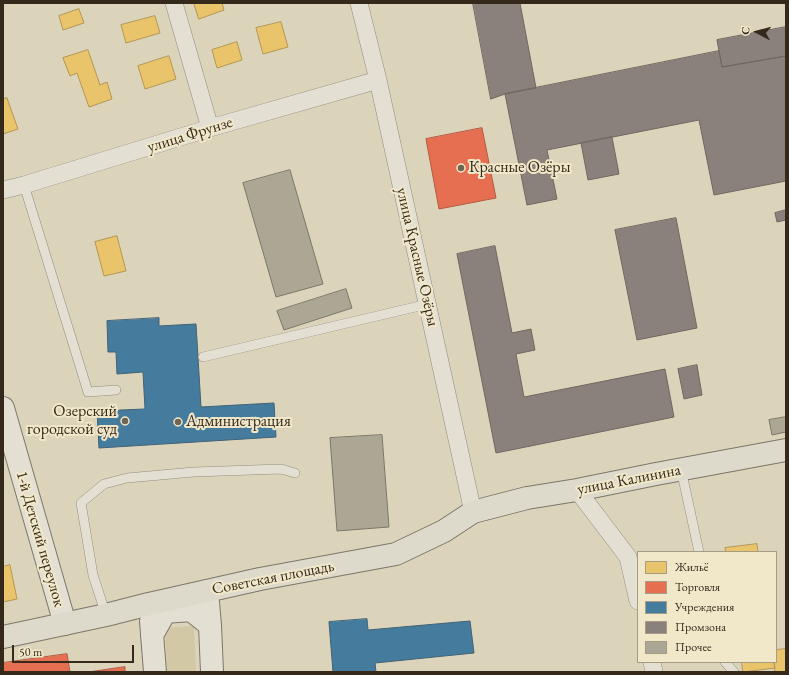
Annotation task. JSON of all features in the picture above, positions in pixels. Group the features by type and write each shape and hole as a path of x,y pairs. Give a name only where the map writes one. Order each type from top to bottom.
{"main road":[{"name":"1-й Детский переулок","path":"3,408 65,624"},
{"name":"улица Калинина","path":"473,512 527,498 577,490 786,450"},
{"name":"Советская площадь","path":"65,624 260,579 396,554 444,531 473,512"},
{"path":"207,591 212,672"},
{"path":"150,604 155,672"},
{"path":"152,635 165,612 191,610 210,625"},
{"path":"3,637 65,624"}],"street":[{"path":"174,3 210,128"},
{"name":"улица Красные Озёры","path":"360,3 473,512"},
{"name":"улица Фрунзе","path":"3,190 24,185 210,128 378,80"},
{"path":"577,490 628,557 637,597"}],"lane":[{"path":"24,185 88,392 116,390"},
{"path":"203,357 428,304"},
{"path":"681,469 699,551"},
{"path":"106,615 93,575 81,503 104,484 127,478 194,472 281,470 295,473"},
{"path":"726,663 734,672"}],"shaded area":[{"path":"194,626 196,672 167,672 165,628"}],"building: Жильё":[{"path":"194,3 222,3 224,10 199,19"},
{"path":"79,9 84,23 63,30 59,16"},
{"path":"155,16 160,33 126,43 121,25"},
{"path":"281,22 288,47 263,54 256,28"},
{"path":"237,42 242,60 217,68 212,50"},
{"path":"88,50 100,85 107,82 112,99 89,107 77,73 70,76 63,58"},
{"path":"169,56 176,79 145,89 138,66"},
{"path":"7,98 18,129 3,134 3,99"},
{"path":"117,236 126,271 104,276 95,242"},
{"path":"757,544 758,551 726,551 725,548"},
{"path":"10,565 17,599 3,602 3,567"},
{"path":"786,649 786,672 775,672 774,663 777,663 777,650"},
{"path":"742,663 774,663 775,668 743,672"}],"building: Торговля":[{"name":"Красные Озёры","path":"482,128 496,198 439,209 426,139"},
{"path":"67,654 70,672 3,672 3,663"},
{"path":"125,667 125,672 89,672"}],"building: Учреждения":[{"path":"159,318 159,326 196,324 201,407 274,403 276,437 99,448 97,411 145,409 143,372 117,374 116,352 108,352 107,321"},
{"path":"367,619 368,630 470,621 474,653 375,663 376,672 333,672 329,622"}],"building: Промзона":[{"path":"473,3 520,3 536,88 505,94 491,99"},
{"path":"786,27 786,56 722,67 717,40"},
{"path":"719,51 722,67 786,56 786,181 714,195 699,120 547,150 557,199 527,205 505,94"},
{"path":"612,137 619,174 588,180 581,143"},
{"path":"786,210 786,220 777,222 775,213"},
{"path":"676,218 697,328 637,340 615,230"},
{"path":"495,246 512,333 531,329 535,350 516,354 524,397 665,369 674,417 496,453 457,254"},
{"path":"697,365 702,395 684,399 678,369"}],"building: Прочее":[{"path":"290,170 323,284 276,297 243,183"},
{"path":"346,289 352,308 284,330 277,311"},
{"path":"786,417 786,432 772,435 769,420"},
{"path":"382,435 389,527 337,531 330,438"}],"place":[{"name":"Красные Озёры","path":"461,168"},
{"name":"Озерский городской суд","path":"125,421"},
{"name":"Администрация","path":"178,422"}]}
